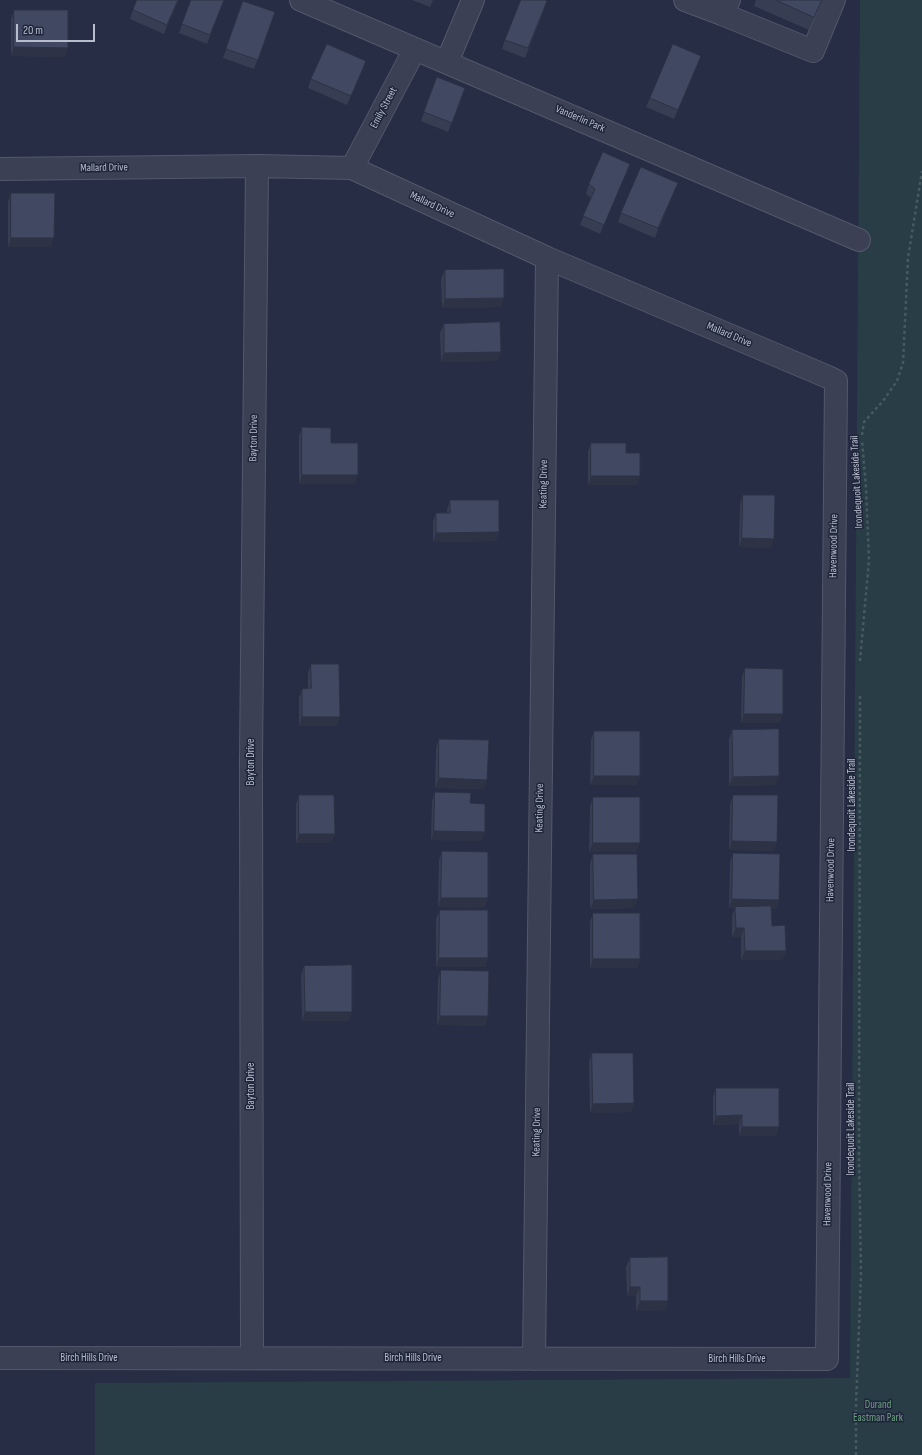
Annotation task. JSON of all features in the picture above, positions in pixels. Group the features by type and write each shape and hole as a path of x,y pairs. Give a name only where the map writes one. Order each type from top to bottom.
{"street":[{"name":"Vanderlin Park","path":"302,0 859,240"},
{"path":"447,62 473,0"},
{"path":"685,0 725,7 813,51 834,0"},
{"name":"Emily Street","path":"352,168 415,49"},
{"name":"Mallard Drive","path":"0,169 258,166 352,168 546,258 836,381"},
{"name":"Bayton Drive","path":"252,1358 251,758 258,166"},
{"name":"Keating Drive","path":"534,1359 546,258"},
{"name":"Havenwood Drive","path":"827,1359 836,381"},
{"name":"Birch Hills Drive","path":"0,1358 827,1359"}],"path":[{"name":"Irondequoit Lakeside Trail","path":"860,667 869,560 862,436 864,422 883,401 897,381 903,363 908,258 922,171"},
{"name":"Irondequoit Lakeside Trail","path":"856,1455 856,1405 861,1275 858,1157 860,690"}],"green space":[{"name":"Durand Eastman Park","path":"860,0 922,0 922,1455 95,1455 95,1383 850,1378"}],"building":[{"path":"137,0 178,0 167,25 133,10"},
{"path":"191,0 224,0 210,35 182,24"},
{"path":"521,0 547,1 528,48 505,40"},
{"path":"776,0 822,0 814,17"},
{"path":"243,1 275,12 258,60 226,49"},
{"path":"14,10 68,10 68,48 14,47"},
{"path":"327,44 366,61 351,96 311,79"},
{"path":"673,44 701,56 678,110 650,98"},
{"path":"437,77 465,88 452,123 424,112"},
{"path":"603,152 630,164 604,225 583,216 595,189 589,184"},
{"path":"641,167 678,183 658,228 621,213"},
{"path":"11,193 55,193 54,238 11,238"},
{"path":"504,269 504,298 445,299 445,270"},
{"path":"500,322 501,352 444,353 444,324"},
{"path":"302,427 331,428 331,443 358,443 358,475 302,475"},
{"path":"591,443 626,443 626,453 640,453 640,476 591,476"},
{"path":"743,495 775,495 774,539 742,538"},
{"path":"450,500 499,500 499,532 436,533 436,513 450,513"},
{"path":"311,664 339,664 340,717 302,717 302,689 311,688"},
{"path":"745,668 783,669 783,714 744,714"},
{"path":"779,729 779,776 733,777 732,730"},
{"path":"594,731 640,731 640,776 594,776"},
{"path":"439,739 489,740 487,780 439,778"},
{"path":"435,792 471,793 470,803 485,804 485,832 434,831"},
{"path":"299,795 334,795 335,834 299,834"},
{"path":"733,795 778,795 777,842 732,841"},
{"path":"593,797 640,797 640,843 593,843"},
{"path":"442,851 488,852 488,898 441,898"},
{"path":"733,853 780,854 779,900 732,899"},
{"path":"593,854 637,854 638,899 594,900"},
{"path":"771,906 772,926 785,925 786,951 745,951 744,928 736,928 735,907"},
{"path":"440,910 488,910 488,958 439,958"},
{"path":"593,913 640,913 640,959 593,959"},
{"path":"352,965 352,1012 305,1012 304,966"},
{"path":"441,970 489,971 488,1016 440,1016"},
{"path":"592,1053 633,1053 634,1103 593,1104"},
{"path":"716,1088 779,1088 779,1127 742,1127 742,1115 716,1116"},
{"path":"668,1257 668,1301 640,1301 640,1287 630,1287 630,1258"}]}
